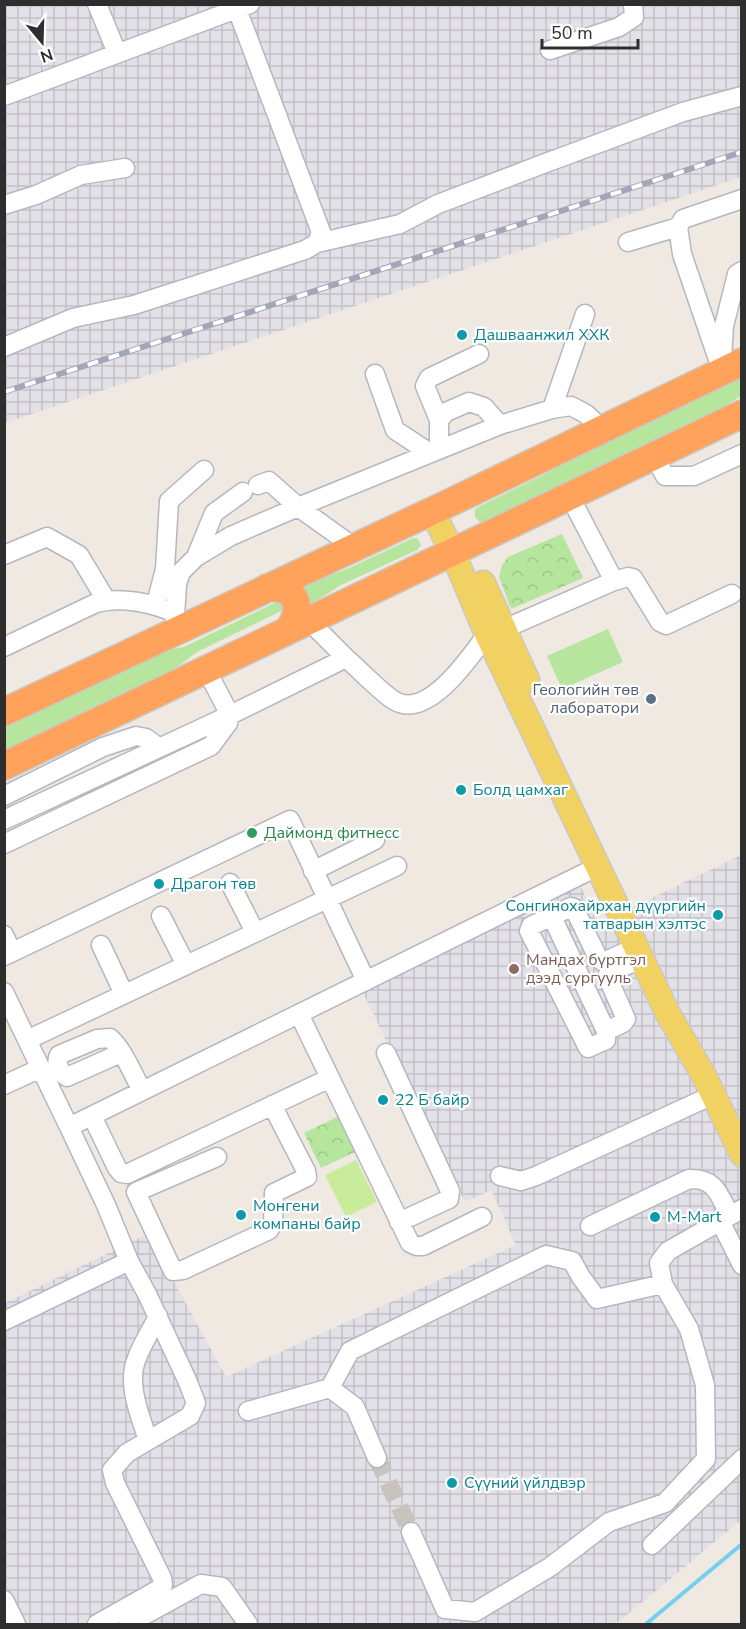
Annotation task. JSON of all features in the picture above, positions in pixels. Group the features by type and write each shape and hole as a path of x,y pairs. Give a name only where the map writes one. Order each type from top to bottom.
{"highway":[{"path":"4,712 174,622 267,588 732,367"},
{"path":"4,766 741,414"},
{"path":"267,588 278,586 295,598 298,624"}],"main road":[{"path":"438,508 667,1012 709,1085"},
{"path":"496,632 678,1007 709,1085 741,1154"}],"street":[{"path":"97,4 117,53"},
{"path":"550,50 619,27 634,17 633,4"},
{"path":"4,96 243,7 321,232 317,243"},
{"path":"4,347 73,318 134,305 305,249 317,243 400,224 438,204 543,164 683,112 741,96"},
{"path":"4,205 36,195 81,175 125,168"},
{"path":"732,367 682,254 678,227 683,219 741,199"},
{"path":"628,242 678,227"},
{"path":"732,367 724,326 737,274 741,272"},
{"path":"552,409 585,314"},
{"path":"434,452 439,420 425,386 429,378 479,354"},
{"path":"375,374 395,430 434,452"},
{"path":"439,420 446,412 469,402 484,407 500,425"},
{"path":"196,556 231,536 298,507 500,425 552,409 571,406 586,414 601,428"},
{"path":"654,455 665,476 688,477 741,454"},
{"path":"156,604 165,569 169,501 204,470"},
{"path":"174,622 177,584 182,572 196,556 214,513 250,488 269,481 298,507 354,547"},
{"path":"569,495 614,581"},
{"path":"4,555 46,537 80,555 106,600"},
{"path":"298,624 346,658 396,702 411,704 434,695 496,632 614,581 633,578 660,622 666,625 732,594"},
{"path":"4,647 106,600 156,604 174,622"},
{"path":"22,834 8,819 346,658"},
{"path":"4,844 211,746 228,723 230,715 206,669"},
{"path":"4,796 103,747 136,736 146,738 159,748"},
{"path":"116,743 125,764"},
{"path":"4,935 8,954 290,820 366,981"},
{"path":"313,871 375,840"},
{"path":"27,1040 397,866"},
{"path":"69,1127 599,866"},
{"path":"230,883 255,932"},
{"path":"552,917 606,1031 606,1040 588,1048 529,931 531,926 571,907 574,908 598,958 602,961 639,952"},
{"path":"161,916 186,965"},
{"path":"101,945 124,994"},
{"path":"606,1031 623,1023 626,1018 608,976 639,952"},
{"path":"4,992 106,1205 129,1261 158,1316 196,1403 190,1416 127,1453 112,1470 115,1483 162,1578 163,1585 97,1624"},
{"path":"299,1014 410,1243 423,1246 482,1217"},
{"path":"121,1053 142,1091"},
{"path":"386,1053 450,1191 449,1199 399,1222"},
{"path":"4,1085 41,1068"},
{"path":"92,1116 117,1168 121,1173 127,1174 330,1078"},
{"path":"500,1176 521,1181 536,1176 709,1085"},
{"path":"136,1192 173,1271 183,1270 269,1230 273,1222 274,1193 307,1177 308,1174 272,1105"},
{"path":"106,1205 217,1157"},
{"path":"590,1226 689,1179 703,1179 715,1188 730,1215 741,1265"},
{"path":"411,1532 445,1609 475,1612 550,1567 609,1522 665,1503 706,1459 705,1385 689,1329 663,1284 659,1263 668,1251 730,1215"},
{"path":"248,1411 330,1388 350,1351 546,1255 572,1262 597,1299 663,1284"},
{"path":"4,1321 129,1261"},
{"path":"148,1440 135,1392 133,1372 136,1359 158,1316"},
{"path":"330,1388 355,1407 377,1458"},
{"path":"652,1545 741,1459"},
{"path":"128,1624 201,1584 222,1587 248,1624"},
{"path":"4,1600 16,1624"}],"shaded area":[{"path":"4,5 741,5 741,177 5,423"},
{"path":"741,855 741,1520 616,1624 5,1624 5,1303 148,1234 226,1377 516,1245 491,1190 465,1202 362,991 580,885 598,924"}],"green space":[{"path":"741,377 741,396 713,413 487,523 480,522 475,517 475,510 478,507 549,472 613,436"},
{"path":"562,534 583,578 511,609 499,577 502,565 508,557"},
{"path":"417,538 421,545 417,550 341,585 307,607 300,587"},
{"path":"283,599 287,608 197,652 168,674 5,751 5,726 161,651 184,647"},
{"path":"608,629 623,662 562,689 547,656"},
{"path":"339,1116 357,1151 321,1168 304,1133"},
{"path":"356,1160 377,1202 346,1217 325,1175"}],"waterway":[{"path":"646,1624 742,1544"}],"tunnel":[{"path":"377,1458 411,1532"}],"railway":[{"path":"4,392 742,152"}],"place":[{"name":"Дашваанжил ХХК","path":"462,335"},
{"name":"Геологийн төв лаборатори","path":"651,699"},
{"name":"Болд цамхаг","path":"461,790"},
{"name":"Даймонд фитнесс","path":"252,833"},
{"name":"Драгон төв","path":"159,884"},
{"name":"Сонгинохайрхан дүүргийн татварын хэлтэс","path":"718,915"},
{"name":"Мандах бүртгэл дээд сургууль","path":"514,969"},
{"name":"22 Б байр","path":"383,1100"},
{"name":"Монгени компаны байр","path":"241,1215"},
{"name":"M-Mart","path":"655,1217"},
{"name":"Сүүний үйлдвэр","path":"452,1483"}]}
